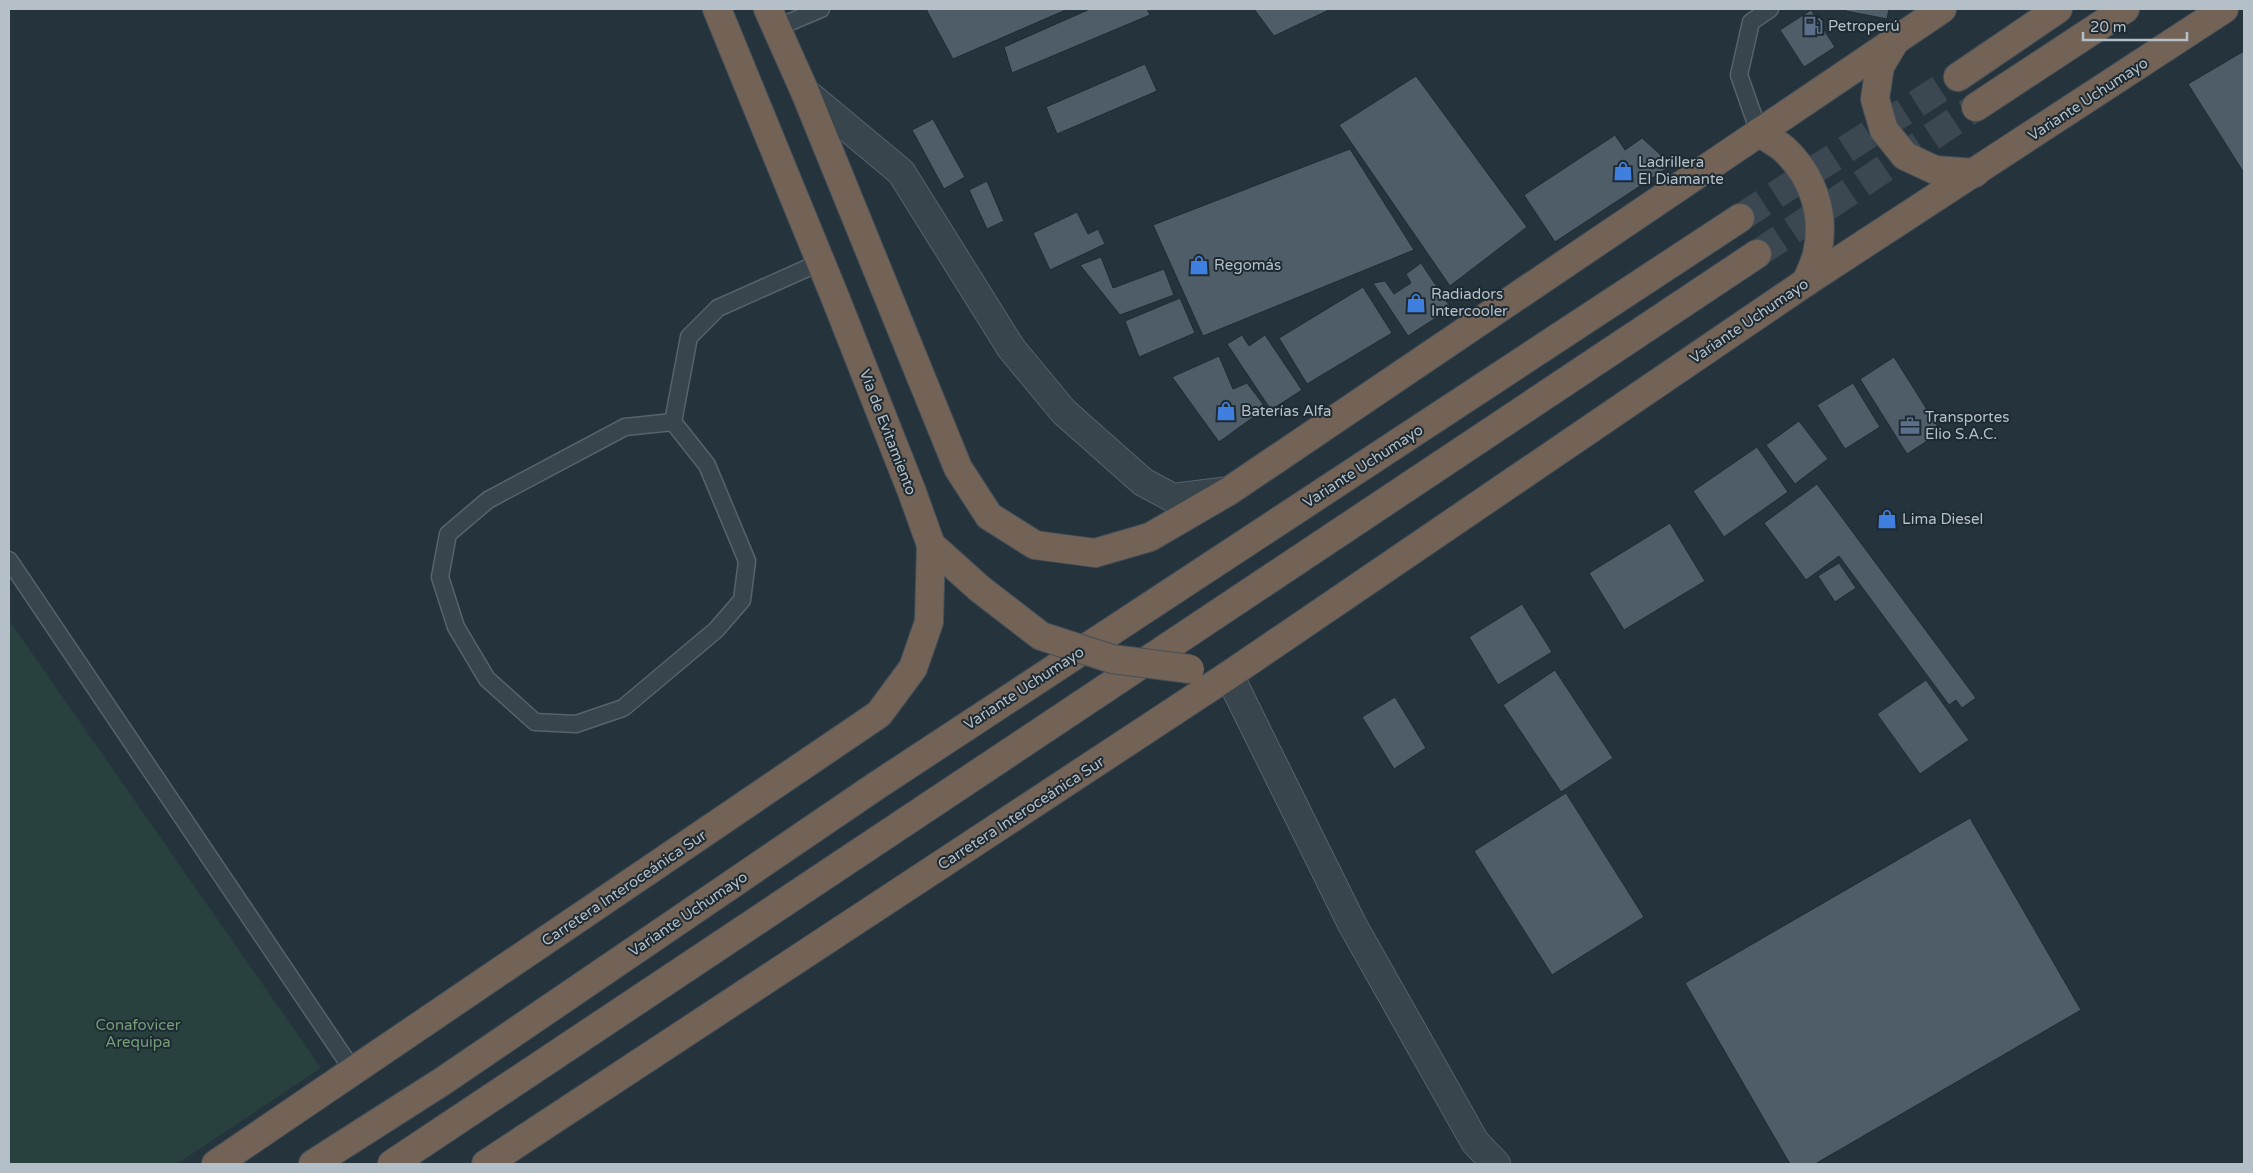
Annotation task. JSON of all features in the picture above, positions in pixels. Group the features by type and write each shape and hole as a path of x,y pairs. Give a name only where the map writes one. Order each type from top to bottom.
{"highway":[{"name":"Vía de Evitamiento","path":"717,9 821,262 931,545 980,589 1041,636 1112,659 1229,674"},
{"path":"772,18 805,92 958,468 989,516 1035,545 1095,554 1150,537 1228,491 1942,9"},
{"path":"1958,77 2058,9"},
{"path":"1976,108 2125,9"},
{"name":"Variante Uchumayo","path":"1229,674 1806,282 2224,9"},
{"path":"1897,38 1880,66 1876,91 1875,99 1884,130 1905,156 1935,170 1975,173"},
{"path":"1759,132 1784,148 1803,170 1816,197 1821,226 1817,255 1806,282"},
{"name":"Variante Uchumayo","path":"313,1164 451,1075 885,780 1740,218"},
{"path":"392,1164 1757,254"},
{"name":"Carretera Interoceánica Sur","path":"216,1164 879,714 913,668 929,622 931,545"},
{"name":"Carretera Interoceánica Sur","path":"486,1164 1229,674"}],"street":[{"path":"805,92 901,172 1011,348 1064,412 1143,482 1173,498 1228,491"},
{"path":"1229,674 1352,924 1475,1142 1496,1164"}],"lane":[{"path":"772,18 821,9"},
{"path":"1759,132 1739,75 1751,22 1770,9"},
{"path":"673,422 625,427 488,500 448,534 440,577 456,627 487,679 535,722 576,724 623,708 716,630 742,600 747,562 707,464 673,422 689,337 718,308 821,262"},
{"path":"9,560 354,1072"}],"green space":[{"name":"Conafovicer Arequipa","path":"9,620 321,1068 177,1164 9,1164"}],"building":[{"path":"926,9 1068,9 953,59"},
{"path":"1090,9 1147,9 1150,15 1012,73 1004,47"},
{"path":"1254,9 1331,9 1274,36"},
{"path":"1847,9 1889,9 1887,19 1846,11"},
{"path":"1811,10 1835,47 1804,67 1780,30"},
{"path":"2244,51 2244,173 2188,84"},
{"path":"1145,64 1157,91 1057,134 1046,107"},
{"path":"1416,76 1527,227 1450,286 1339,125"},
{"path":"933,119 965,177 944,189 912,130"},
{"path":"1615,135 1625,150 1642,138 1672,165 1555,242 1524,195"},
{"path":"1350,149 1414,250 1203,336 1153,225"},
{"path":"987,181 1004,221 987,229 969,190"},
{"path":"1077,212 1088,234 1098,229 1105,244 1050,270 1033,233"},
{"path":"1101,257 1113,288 1164,269 1174,295 1120,315 1080,265"},
{"path":"1421,263 1451,308 1408,336 1373,283 1385,281 1394,294 1411,283 1406,274"},
{"path":"1363,287 1392,333 1307,384 1279,338"},
{"path":"1180,298 1195,333 1139,357 1125,321"},
{"path":"1242,335 1249,346 1265,335 1302,390 1271,410 1227,344"},
{"path":"1219,356 1233,389 1247,383 1266,408 1219,442 1172,377"},
{"path":"1894,357 1941,432 1907,454 1860,379"},
{"path":"1853,383 1880,427 1845,449 1817,405"},
{"path":"1799,421 1828,459 1795,484 1766,445"},
{"path":"1757,447 1788,492 1724,537 1693,491"},
{"path":"1817,484 1976,698 1962,708 1956,700 1949,705 1839,556 1806,580 1764,523"},
{"path":"1670,523 1705,581 1624,630 1589,573"},
{"path":"1839,563 1856,588 1835,602 1818,576"},
{"path":"1522,604 1552,652 1498,685 1469,637"},
{"path":"1555,670 1613,758 1561,792 1503,705"},
{"path":"1926,680 1969,740 1920,774 1877,714"},
{"path":"1395,697 1426,748 1394,769 1362,717"},
{"path":"1566,793 1644,917 1552,975 1474,851"},
{"path":"1970,818 2081,1010 1815,1164 1790,1164 1685,983"}],"tunnel":[{"path":"1740,218 1958,77"},
{"path":"1757,254 1976,107"}],"place":[{"name":"Petroperú","path":"1813,26"},
{"name":"Ladrillera El Diamante","path":"1623,171"},
{"name":"Regomás","path":"1199,265"},
{"name":"Radiadors Intercooler","path":"1416,303"},
{"name":"Baterías Alfa","path":"1226,411"},
{"name":"Transportes Elio S.A.C.","path":"1910,426"},
{"name":"Lima Diesel","path":"1887,519"}]}
